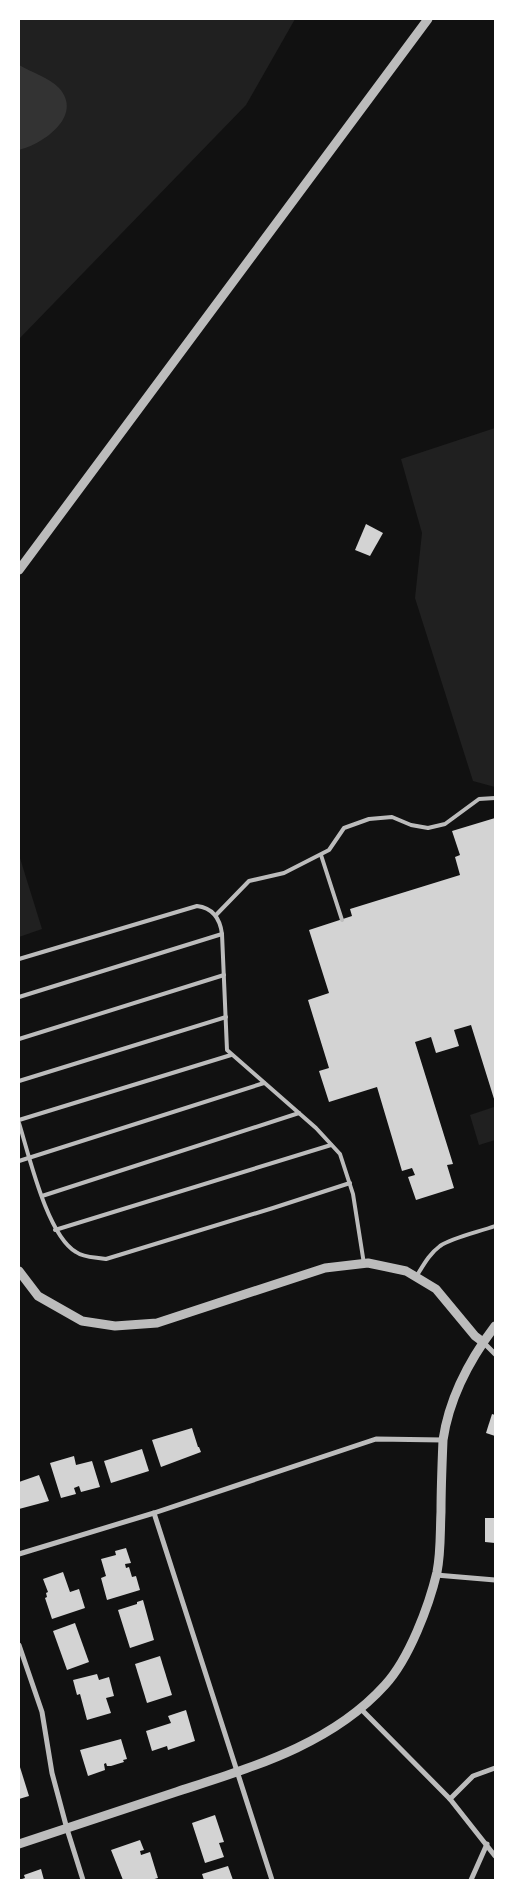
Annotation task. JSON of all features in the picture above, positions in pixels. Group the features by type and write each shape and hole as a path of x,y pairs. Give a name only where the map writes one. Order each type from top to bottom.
{"street":[{"path":"19,570 428,19"},
{"path":"19,1271 38,1296 82,1321 115,1326 157,1323 325,1268 364,1264 406,1271 436,1289 475,1336 495,1354"},
{"path":"19,1844 238,1772 288,1753 328,1732 360,1708 386,1684 404,1658 420,1626 436,1575 440,1555 442,1440 445,1422 469,1363 495,1326"},
{"path":"19,1554 154,1513 376,1440 442,1440"},
{"path":"154,1513 272,1880"},
{"path":"436,1575 495,1580"},
{"path":"19,1645 42,1712 52,1773 66,1828 83,1880"},
{"path":"360,1708 450,1799 495,1856"},
{"path":"450,1799 473,1776 495,1768"},
{"path":"471,1880 487,1844"}],"lane":[{"path":"216,914 249,881 284,873 329,850 344,828 369,819 392,817 411,826 428,828 445,824 479,799 495,798"},
{"path":"321,854 342,920"},
{"path":"19,959 197,906 206,907 216,914 221,924 222,934 227,1050 299,1113 340,1154 350,1183 364,1264"},
{"path":"19,997 222,934"},
{"path":"19,1039 224,975"},
{"path":"19,1081 226,1017"},
{"path":"232,1055 19,1121 42,1196 55,1230 68,1247 81,1256 106,1259 350,1183"},
{"path":"19,1161 264,1083"},
{"path":"42,1196 299,1113"},
{"path":"55,1230 332,1145"},
{"path":"416,1277 426,1261 440,1246 495,1226"}],"shaded area":[{"path":"19,19 295,19 246,105 19,339"},
{"path":"19,65 55,84 65,98 67,109 64,118 49,135 29,147 19,150"},
{"path":"495,428 495,787 473,781 415,598 422,533 401,459"},
{"path":"19,855 42,929 19,937"},
{"path":"494,1107 495,1140 479,1145 470,1115"}],"building":[{"path":"366,524 383,533 370,556 355,550"},
{"path":"495,818 495,1102 471,1025 454,1030 459,1046 436,1053 431,1037 415,1042 453,1164 447,1165 454,1188 416,1200 408,1177 415,1175 412,1168 402,1171 377,1087 329,1102 319,1071 329,1068 308,1000 329,993 309,930 352,916 350,909 460,875 455,857 460,855 452,831"},
{"path":"492,1414 495,1415 495,1436 486,1433"},
{"path":"192,1428 201,1452 161,1467 152,1440"},
{"path":"142,1449 149,1471 111,1483 104,1461"},
{"path":"74,1456 76,1465 92,1461 100,1487 81,1492 79,1486 74,1488 76,1494 61,1498 50,1463"},
{"path":"39,1475 49,1501 19,1509 19,1482"},
{"path":"485,1518 495,1518 495,1543 485,1542"},
{"path":"126,1548 131,1563 125,1564 126,1568 129,1567 132,1577 136,1576 140,1590 107,1600 101,1578 106,1576 101,1559 116,1555 115,1551"},
{"path":"63,1572 70,1592 79,1589 85,1608 52,1619 45,1598 48,1592 43,1579"},
{"path":"143,1600 154,1640 130,1648 118,1610"},
{"path":"75,1623 89,1662 67,1670 53,1631"},
{"path":"160,1656 172,1695 147,1703 135,1664"},
{"path":"97,1674 99,1680 109,1677 114,1696 106,1698 111,1713 87,1720 80,1694 77,1695 73,1680"},
{"path":"186,1710 195,1741 168,1750 167,1746 152,1751 146,1731 171,1723 168,1716"},
{"path":"121,1739 127,1759 123,1760 124,1762 111,1766 107,1766 106,1763 104,1764 105,1770 88,1776 80,1750"},
{"path":"19,1764 29,1796 19,1799"},
{"path":"215,1815 224,1842 219,1843 224,1857 205,1863 192,1823"},
{"path":"140,1840 144,1850 140,1851 141,1855 150,1852 158,1878 151,1880 123,1880 111,1850"},
{"path":"228,1866 233,1880 204,1880 202,1874"},
{"path":"41,1869 44,1880 19,1880 25,1878 24,1875"}]}
